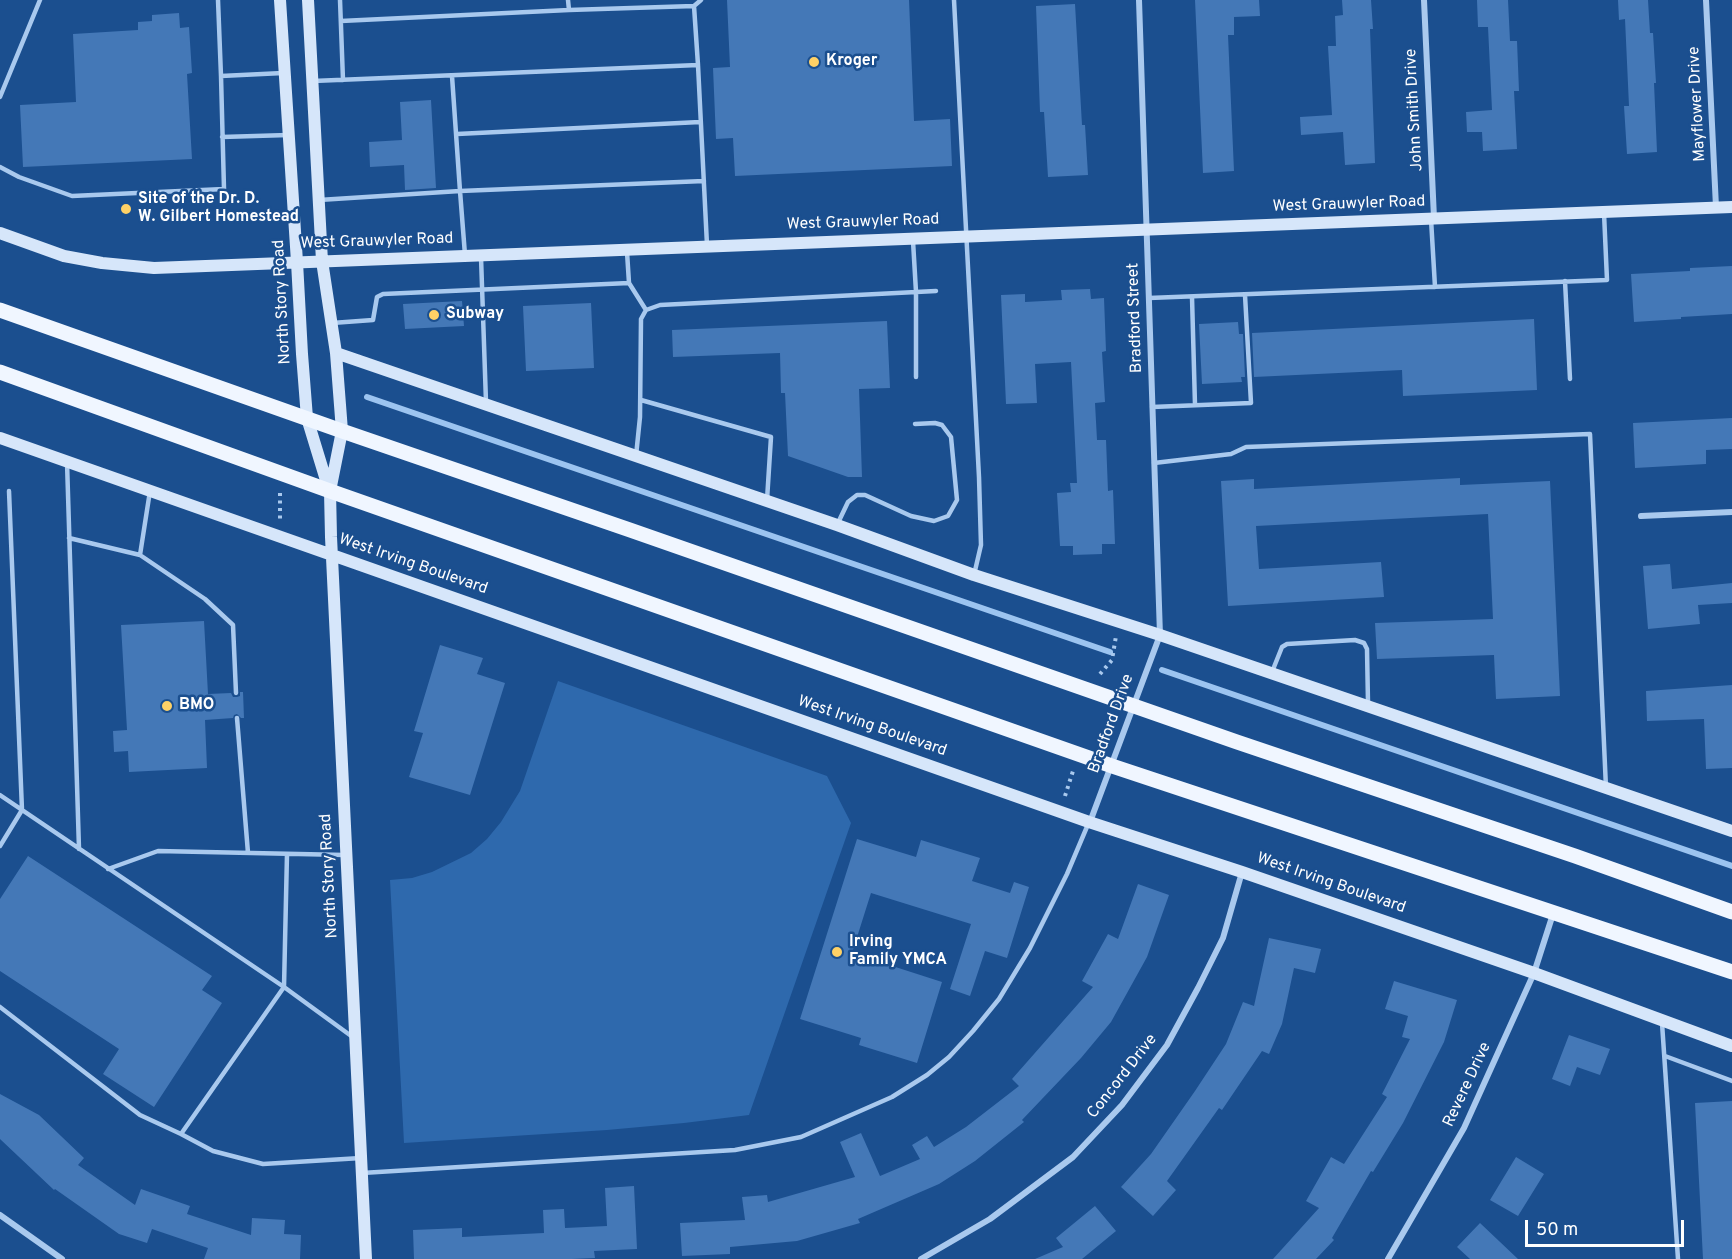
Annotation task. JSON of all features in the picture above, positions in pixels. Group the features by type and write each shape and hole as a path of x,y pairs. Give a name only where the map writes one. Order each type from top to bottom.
{"main road":[{"name":"North Story Road","path":"280,0 307,418 330,491"},
{"name":"North Story Road","path":"308,0 322,261 336,353 342,431 330,491 366,1259"},
{"name":"West Grauwyler Road","path":"0,233 64,256 102,263 154,268 1732,207"},
{"path":"0,310 1132,706 1575,856 1732,912"},
{"path":"336,353 767,500 974,575 1160,635 1732,831"},
{"path":"0,372 330,491 1112,766 1732,972"},
{"name":"West Irving Boulevard","path":"0,438 1089,822 1242,872 1534,973 1732,1046"}],"street":[{"name":"Bradford Street","path":"1139,0 1160,635"},
{"name":"John Smith Drive","path":"1424,0 1432,219"},
{"name":"Mayflower Drive","path":"1706,0 1716,208"},
{"path":"1641,516 1732,512"},
{"name":"Bradford Drive","path":"1089,822 1160,635"},
{"name":"Concord Drive","path":"921,1259 990,1220 1073,1157 1122,1105 1167,1045 1198,988 1223,938 1242,872"},
{"name":"Revere Drive","path":"1388,1259 1464,1128 1534,973 1553,914"},
{"path":"0,1215 62,1259"}],"lane":[{"path":"0,97 40,0"},
{"path":"0,167 20,177 72,196 224,189 218,0"},
{"path":"340,0 343,80"},
{"path":"568,0 569,10"},
{"path":"341,21 694,6 701,0"},
{"path":"954,0 981,545 974,575"},
{"path":"694,6 707,245"},
{"path":"313,81 698,65"},
{"path":"221,76 285,73"},
{"path":"452,76 465,255"},
{"path":"457,134 700,122"},
{"path":"222,137 289,135"},
{"path":"319,200 704,181"},
{"path":"1149,298 1607,279 1604,212"},
{"path":"1432,219 1435,287"},
{"path":"912,238 916,292 916,377"},
{"path":"627,249 629,283 646,310"},
{"path":"481,255 486,404"},
{"path":"1565,281 1570,379"},
{"path":"332,323 373,320 377,297 383,294 629,283"},
{"path":"636,456 641,400 641,319 646,310 660,305 936,291"},
{"path":"1152,407 1251,403 1245,295"},
{"path":"1192,297 1195,405"},
{"path":"641,400 771,437 767,500"},
{"path":"837,525 848,502 857,495 865,495 911,516 934,521 948,516 957,500 951,437 942,425 915,424"},
{"path":"1154,463 1231,454 1246,447 1590,434 1606,788"},
{"path":"67,462 79,849"},
{"path":"0,846 22,810 9,490"},
{"path":"140,555 150,491"},
{"path":"69,538 140,555 205,599 233,625 236,693"},
{"path":"1271,673 1282,647 1287,644 1355,640 1364,643 1367,649 1368,706"},
{"path":"237,718 248,853"},
{"path":"0,795 284,987 355,1038"},
{"path":"362,1173 735,1150 801,1137 892,1097 927,1075 949,1057 974,1032 999,999 1030,948 1089,822"},
{"path":"108,869 158,851 346,855"},
{"path":"181,1134 284,987 287,854"},
{"path":"0,1007 140,1116 213,1151 263,1164 361,1158"},
{"path":"1662,1020 1678,1259"},
{"path":"1665,1056 1732,1081"}],"path":[{"path":"280,493 280,519"},
{"path":"1100,674 1112,660 1117,635"},
{"path":"1065,796 1074,767"}],"shaded area":[{"path":"558,681 827,776 851,823 749,1115 607,1130 404,1143 390,880 412,878 432,872 471,853 487,839 501,822 520,791"}],"building":[{"path":"727,0 909,0 914,121 950,119 952,166 735,176 733,138 716,139 713,68 730,67"},
{"path":"1195,0 1259,0 1260,16 1234,17 1234,35 1228,35 1234,171 1203,173"},
{"path":"1342,0 1371,0 1375,163 1345,165 1343,132 1301,135 1300,117 1332,115 1328,46 1336,46 1335,16 1343,15"},
{"path":"1477,0 1508,0 1510,41 1517,41 1519,91 1514,91 1517,149 1483,151 1482,132 1467,132 1466,112 1492,110 1488,27 1478,27"},
{"path":"1618,0 1648,0 1650,33 1653,33 1656,83 1654,83 1657,152 1627,154 1624,106 1629,106 1625,19 1619,20"},
{"path":"1075,4 1082,125 1085,125 1088,175 1048,177 1044,112 1040,112 1036,6"},
{"path":"179,13 180,28 189,27 192,73 187,74 192,159 23,167 20,105 76,102 73,34 138,30 138,22 152,21 152,15"},
{"path":"431,100 436,188 405,190 404,165 370,167 369,142 402,140 400,102"},
{"path":"1732,266 1732,314 1634,322 1631,274"},
{"path":"1090,289 1091,299 1104,298 1106,351 1102,352 1105,402 1095,403 1097,440 1106,440 1108,491 1113,490 1115,544 1102,544 1102,554 1073,555 1073,546 1060,546 1057,493 1071,492 1070,483 1077,483 1071,362 1035,364 1037,403 1006,404 1001,295 1025,294 1025,302 1062,300 1061,290"},
{"name":"Subway","path":"462,301 464,326 405,329 403,304"},
{"path":"591,303 594,368 526,371 523,306"},
{"path":"1534,319 1537,390 1403,396 1402,370 1254,377 1252,333"},
{"path":"887,321 890,388 859,389 862,477 848,477 788,456 785,393 781,393 780,353 673,357 672,330"},
{"path":"1238,322 1239,334 1243,334 1245,377 1241,377 1242,382 1202,384 1199,324"},
{"path":"1732,418 1732,449 1706,450 1706,464 1635,468 1633,423"},
{"path":"1460,478 1460,485 1550,481 1560,696 1496,699 1494,655 1377,659 1375,623 1493,619 1488,514 1256,526 1259,569 1381,562 1384,597 1228,606 1221,481 1254,479 1254,489"},
{"path":"1670,564 1672,589 1732,583 1732,603 1698,605 1700,624 1648,629 1643,566"},
{"path":"204,621 208,694 231,693 233,697 237,697 240,696 240,692 243,692 244,718 237,714 233,718 205,720 207,768 129,772 128,751 114,752 113,731 127,730 121,625"},
{"path":"440,645 483,658 477,674 505,683 470,795 409,777 423,733 414,731"},
{"path":"1732,685 1732,768 1706,769 1704,719 1647,721 1646,691"},
{"name":"Irving Family YMCA","path":"857,839 916,857 921,840 980,858 972,881 1010,893 1014,882 1029,887 1007,958 985,951 970,996 950,989 971,924 871,893 852,953 942,982 917,1063 859,1045 861,1038 800,1019"},
{"path":"28,856 212,976 202,990 222,1003 154,1107 103,1074 119,1049 0,971 0,899"},
{"path":"1138,884 1169,895 1147,957 1111,1022 1081,1058 1022,1120 1024,1122 975,1161 939,1184 858,1219 860,1223 797,1241 730,1247 730,1254 682,1256 680,1223 745,1220 742,1197 767,1195 768,1202 855,1177 840,1142 861,1133 880,1176 920,1159 912,1145 927,1136 934,1147 966,1127 1019,1086 1012,1079 1093,987 1082,981 1108,934 1118,939"},
{"path":"1269,938 1321,949 1315,973 1294,968 1282,1024 1269,1054 1262,1051 1222,1110 1219,1108 1167,1181 1176,1190 1153,1216 1121,1187 1151,1154 1226,1044 1243,1002 1254,1006"},
{"path":"1394,981 1457,1000 1444,1042 1403,1123 1373,1172 1371,1171 1332,1238 1334,1240 1316,1259 1273,1259 1319,1208 1306,1201 1331,1157 1344,1164 1387,1097 1382,1094 1410,1039 1402,1037 1408,1016 1385,1009"},
{"path":"1569,1035 1610,1049 1600,1075 1577,1067 1570,1086 1552,1079"},
{"path":"0,1094 39,1115 84,1158 78,1165 135,1205 141,1189 190,1206 187,1214 251,1235 252,1218 285,1220 284,1234 301,1235 300,1259 204,1259 208,1248 152,1229 147,1243 119,1234 54,1190 0,1139"},
{"path":"1732,1101 1732,1259 1703,1259 1695,1103"},
{"path":"1516,1157 1544,1174 1518,1216 1490,1200"},
{"path":"634,1186 637,1249 594,1251 595,1258 414,1259 413,1230 462,1228 462,1237 544,1233 543,1210 564,1209 565,1228 607,1226 605,1188"},
{"path":"1095,1206 1116,1231 1082,1259 1035,1259 1063,1247 1056,1238"},
{"path":"1480,1223 1518,1259 1470,1259 1457,1247"}],"waterway":[{"path":"367,397 1110,652"},
{"path":"1162,670 1732,866"}],"place":[{"name":"Kroger","path":"814,62"},
{"name":"Site of the Dr. D. W. Gilbert Homestead","path":"126,209"},
{"name":"Subway","path":"434,315"},
{"name":"BMO","path":"167,706"},
{"name":"Irving Family YMCA","path":"837,952"}]}
